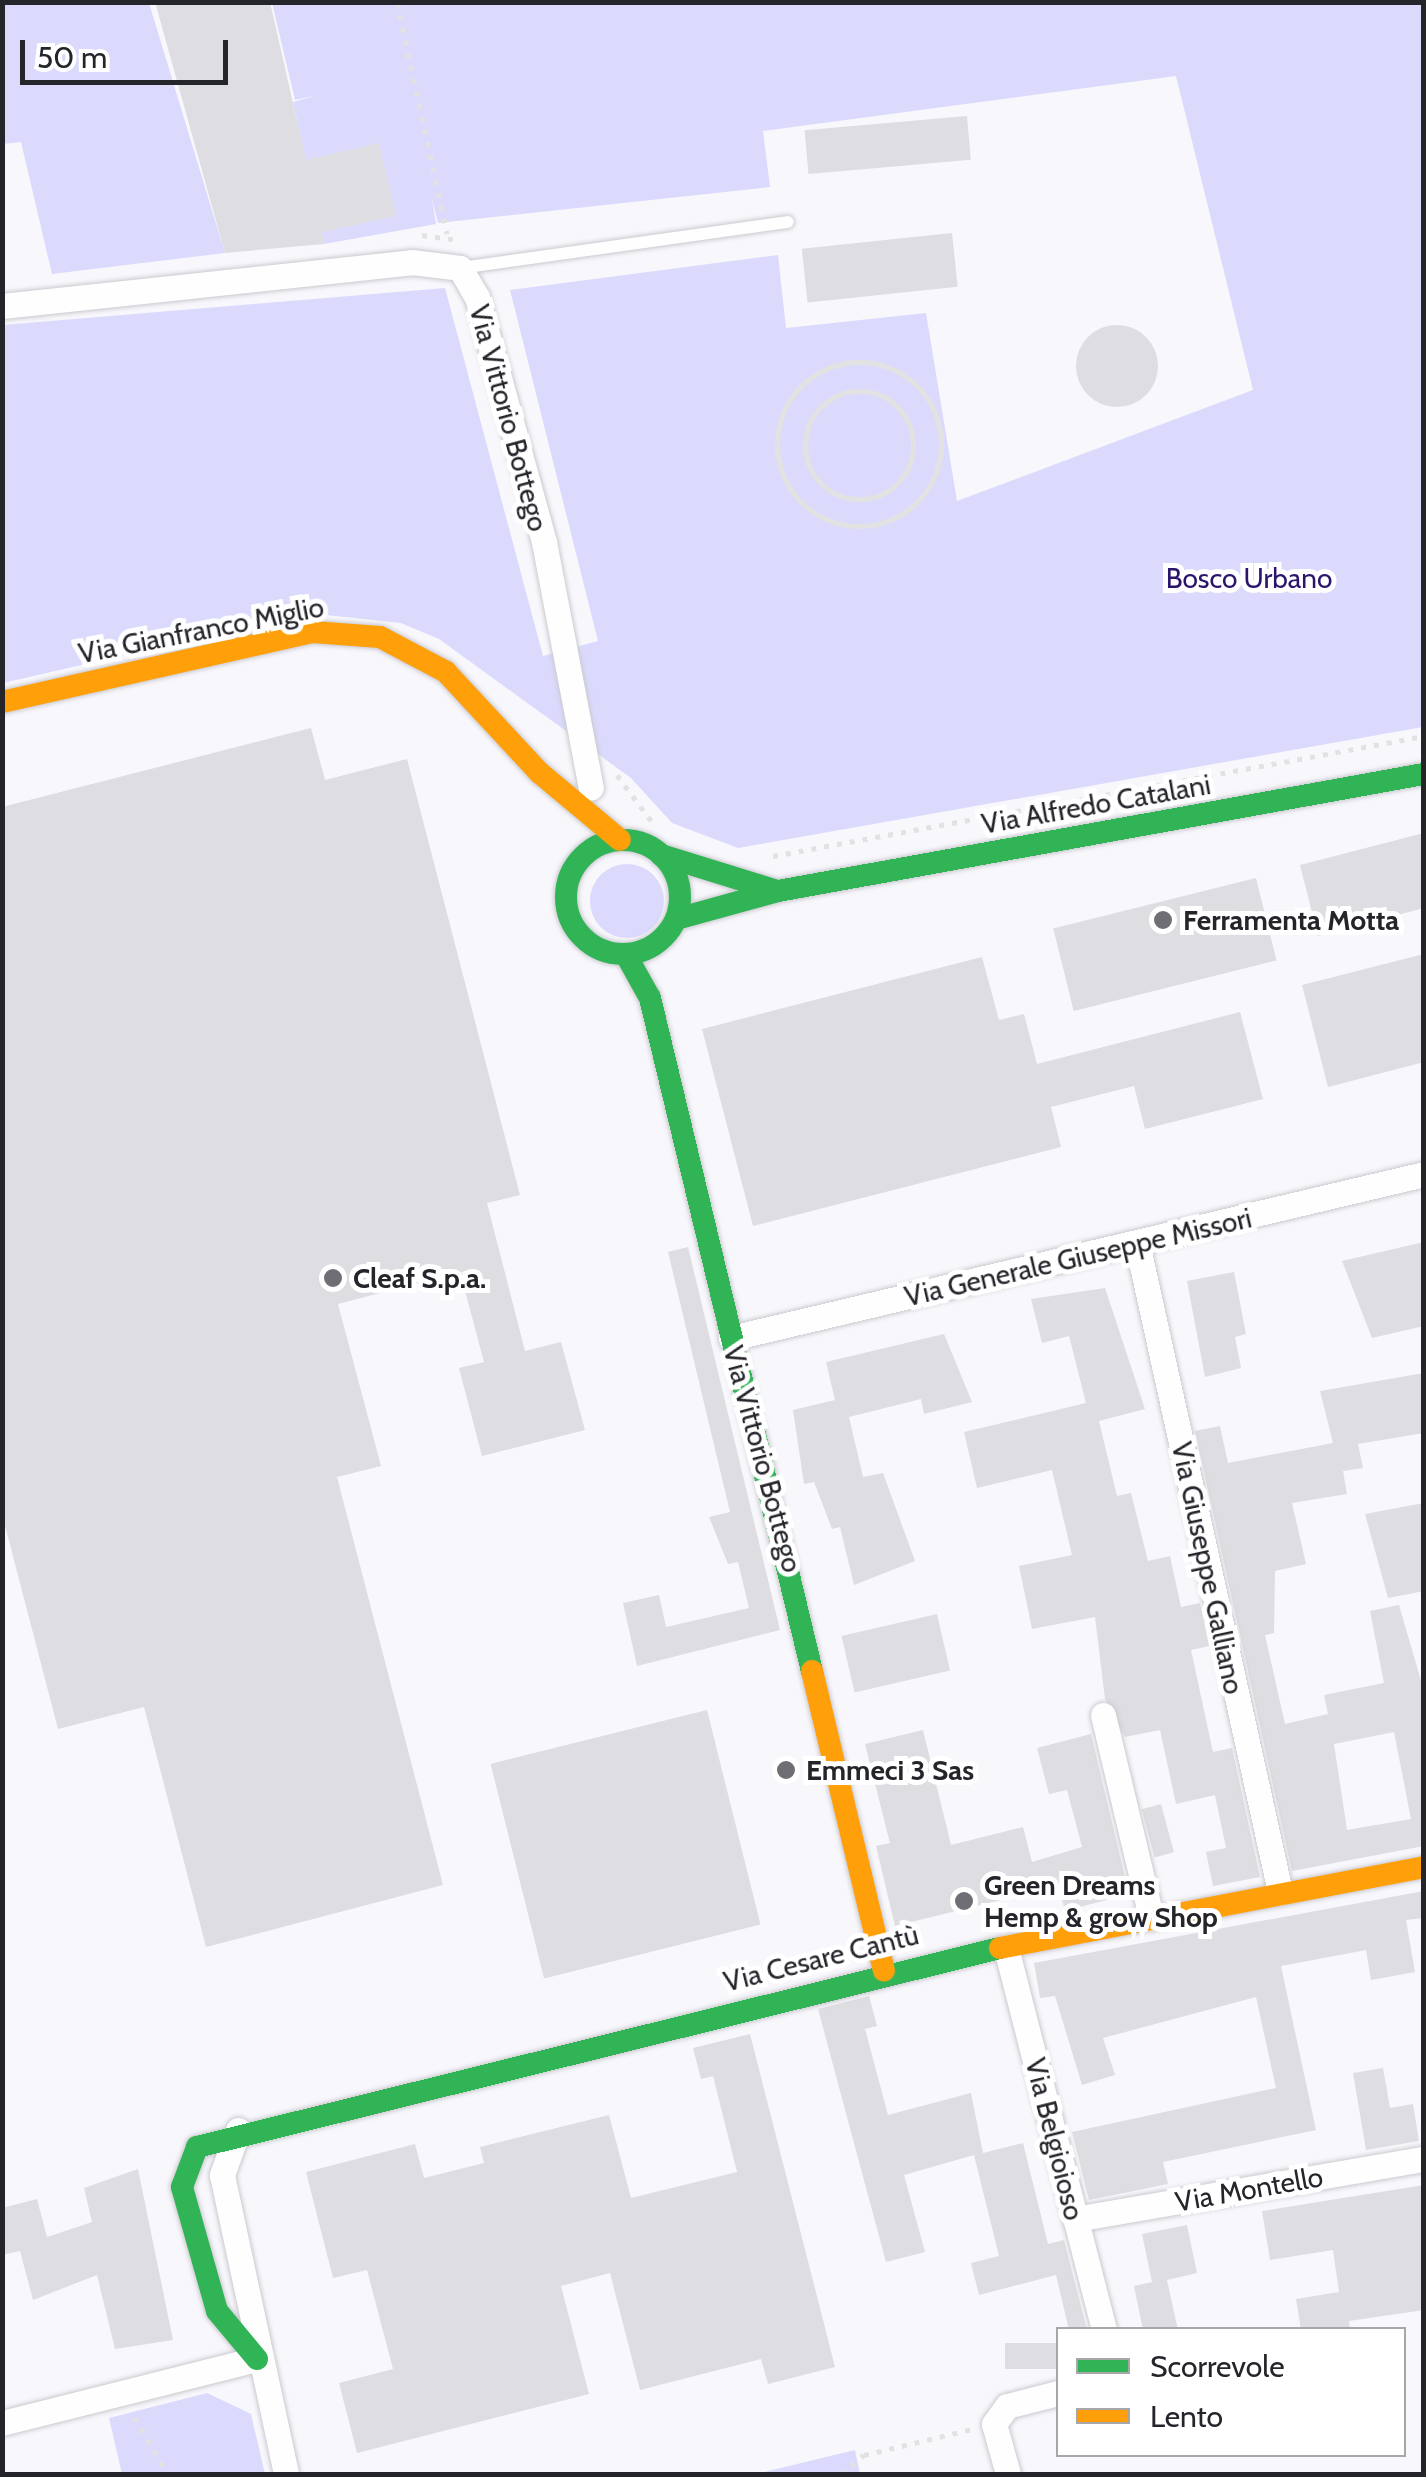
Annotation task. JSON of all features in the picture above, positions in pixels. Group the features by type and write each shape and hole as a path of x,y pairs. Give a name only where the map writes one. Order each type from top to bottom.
{"street":[{"name":"Via Vittorio Bottego","path":"2,306 412,262 473,267 544,542 592,788"},
{"name":"Via Gianfranco Miglio","path":"2,702 312,632 364,634 446,672 540,774 620,840"},
{"name":"Via Gianfranco Miglio","path":"540,774 570,826 576,862"},
{"name":"Via Alfredo Catalani","path":"680,918 778,891 1424,774"},
{"path":"620,840 663,844 679,882 680,918 660,942 626,955 600,949 573,926 566,891 576,862 620,840"},
{"name":"Via Alfredo Catalani","path":"663,844 778,891"},
{"name":"Via Vittorio Bottego","path":"626,955 650,998 884,1970"},
{"name":"Via Generale Giuseppe Missori","path":"732,1338 1424,1174"},
{"name":"Via Giuseppe Galliano","path":"1136,1244 1280,1892"},
{"path":"1103,1716 1151,1917"},
{"name":"Via Cesare Cantù","path":"256,2360 217,2311 182,2186 197,2147 238,2130 884,1970 1424,1867"},
{"name":"Via Belgioioso","path":"1006,1948 1103,2327"},
{"path":"238,2130 222,2175 256,2360 286,2474"},
{"name":"Via Montello","path":"1075,2219 1424,2159"},
{"path":"2,2422 256,2360"},
{"path":"1008,2474 994,2424 1006,2406 1056,2394"}],"lane":[{"path":"473,267 788,222"}],"path":[{"path":"397,2 447,233 473,267"},
{"path":"417,236 447,233"},
{"path":"447,233 473,267"},
{"path":"859,361 918,386 942,444 917,502 858,526 800,501 776,443 800,385 859,361"},
{"path":"855,390 897,406 912,436 908,470 874,498 830,492 804,455 815,411 855,390"},
{"path":"752,858 1424,736"},
{"path":"612,762 632,802 663,844"},
{"path":"122,2393 168,2474"},
{"path":"841,2474 864,2455 994,2424"}],"green space":[{"path":"2,3 149,3 225,253 52,274 21,142 3,144"},
{"name":"Bosco Urbano","path":"272,3 1423,3 1423,727 738,848 672,823 631,778 439,639 401,623 308,613 3,683 3,325 445,288 543,656 598,641 510,290 778,255 786,328 926,313 957,501 1253,390 1176,76 763,131 770,187 438,223 432,199 436,224 324,244 293,102 318,95 295,100"},
{"path":"627,864 653,875 664,901 653,927 627,938 601,927 590,901 601,875"},
{"path":"207,2393 251,2414 265,2474 122,2474 109,2418"},
{"path":"855,2450 860,2474 756,2474"}],"building":[{"path":"155,2 270,2 306,160 379,143 396,216 322,232 324,244 225,253"},
{"path":"967,116 971,160 808,174 805,130"},
{"path":"952,233 958,287 807,302 802,249"},
{"path":"1109,325 1125,325 1151,343 1158,366 1155,382 1146,395 1125,407 1109,407 1083,389 1076,374 1076,358 1094,332"},
{"name":"Cleaf S.p.a.","path":"311,728 325,780 407,759 520,1195 487,1203 525,1351 561,1342 585,1430 482,1456 459,1368 484,1362 460,1272 338,1304 381,1466 337,1477 443,1885 206,1947 144,1707 58,1729 2,1514 2,807"},
{"path":"1424,833 1424,908 1318,936 1300,865"},
{"path":"1256,878 1277,960 1074,1011 1053,929"},
{"path":"1424,954 1424,1062 1328,1087 1302,985"},
{"path":"982,957 999,1020 1024,1014 1037,1064 1240,1012 1263,1099 1145,1129 1134,1086 1051,1107 1061,1147 753,1226 702,1029"},
{"path":"1424,1242 1424,1326 1372,1338 1342,1261"},
{"path":"688,1247 780,1630 637,1666 623,1603 659,1595 666,1627 749,1608 738,1562 728,1564 709,1517 730,1512 668,1252"},
{"path":"1234,1272 1246,1334 1235,1337 1241,1368 1205,1377 1187,1281"},
{"path":"1105,1288 1145,1409 1099,1421 1117,1496 1131,1493 1148,1561 1170,1556 1181,1607 1200,1603 1209,1646 1191,1650 1213,1752 1232,1748 1260,1877 1213,1886 1206,1852 1226,1848 1215,1795 1176,1804 1160,1730 1125,1737 1105,1699 1095,1617 1032,1629 1019,1566 1072,1555 1052,1470 977,1488 964,1432 1086,1403 1069,1336 1042,1343 1031,1299"},
{"path":"944,1334 972,1402 924,1414 921,1399 849,1417 863,1477 883,1473 915,1561 854,1585 840,1527 832,1529 814,1482 804,1484 793,1410 835,1400 826,1362"},
{"path":"1424,1373 1424,1433 1358,1444 1363,1468 1343,1471 1347,1494 1292,1503 1306,1564 1275,1571 1274,1633 1265,1635 1285,1724 1328,1714 1324,1695 1384,1683 1370,1611 1399,1605 1424,1691 1424,1846 1292,1871 1195,1431 1220,1426 1228,1463 1333,1443 1320,1391","holes":["1394,1732 1411,1819 1347,1830 1334,1744"]},
{"path":"1424,1503 1424,1591 1388,1598 1365,1514"},
{"path":"937,1614 950,1671 855,1693 842,1636"},
{"path":"707,1710 760,1924 544,1978 491,1764"},
{"path":"923,1730 951,1845 1023,1827 1032,1862 1082,1847 1067,1790 1049,1794 1037,1748 1091,1734 1129,1894 1065,1911 1058,1886 895,1926 876,1846 890,1843 865,1744"},
{"path":"1161,1804 1174,1852 1155,1857 1142,1809"},
{"path":"1424,1891 1424,1918 1406,1920 1415,1972 1371,1980 1366,1950 1281,1966 1316,2130 1163,2162 1168,2184 1089,2200 1072,2132 1276,2088 1256,1997 1103,2038 1115,2075 1082,2085 1055,1996 1040,1998 1034,1963"},
{"path":"869,1996 877,2026 865,2029 888,2115 971,2093 983,2153 1023,2143 1048,2244 1064,2240 1086,2327 1068,2327 1056,2275 979,2295 971,2263 999,2256 974,2155 904,2175 925,2252 886,2262 818,2009"},
{"path":"750,2034 835,2367 768,2384 761,2359 640,2390 610,2273 561,2286 589,2394 357,2453 339,2383 393,2369 367,2270 333,2278 306,2172 415,2144 424,2178 484,2163 480,2147 609,2115 631,2198 737,2172 713,2076 701,2079 693,2048"},
{"path":"1383,2068 1390,2108 1413,2104 1419,2141 1366,2150 1353,2073"},
{"path":"138,2169 173,2340 115,2349 97,2275 33,2300 20,2251 2,2255 2,2208 37,2199 47,2237 92,2222 84,2188"},
{"path":"1424,2185 1424,2310 1349,2321 1350,2327 1301,2327 1296,2299 1339,2292 1333,2250 1270,2260 1262,2211"},
{"path":"1187,2225 1197,2273 1167,2280 1177,2327 1142,2327 1134,2286 1152,2282 1142,2234"},
{"path":"1005,2343 1056,2343 1056,2369 1005,2369"}],"traffic: fast":[{"path":"680,918 778,891 1424,774"},
{"path":"623,840 645,844 664,856 676,875 680,897 676,919 664,938 645,950 623,954 601,950 582,938 570,919 566,897 570,875 582,856 601,844 623,840"},
{"path":"661,855 777,891"},
{"path":"626,955 650,998 812,1671"},
{"path":"257,2359 217,2311 182,2187 197,2147 1000,1948"}],"traffic: slow":[{"path":"2,702 312,632 380,637 446,672 540,773 620,840"},
{"path":"812,1671 884,1970"},
{"path":"1000,1948 1424,1867"}],"place":[{"name":"Ferramenta Motta","path":"1163,920"},
{"name":"Cleaf S.p.a.","path":"333,1278"},
{"name":"Emmeci 3 Sas","path":"786,1770"},
{"name":"Green Dreams Hemp & grow Shop","path":"964,1901"}]}
